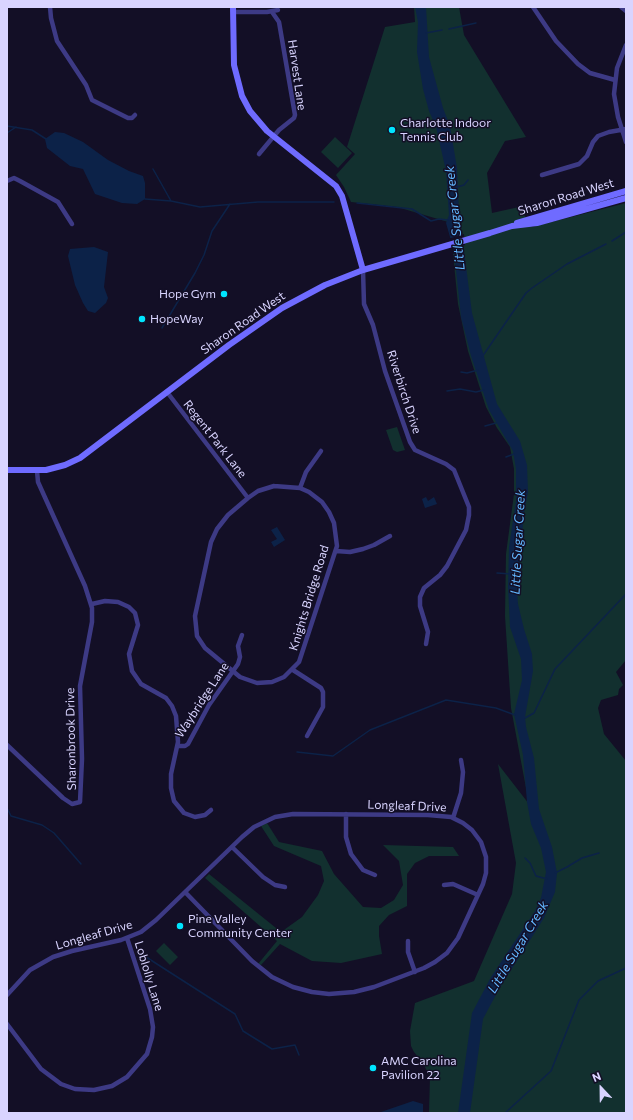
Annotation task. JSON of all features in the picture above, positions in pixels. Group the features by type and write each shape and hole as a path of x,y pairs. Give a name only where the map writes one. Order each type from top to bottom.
{"main road":[{"path":"233,9 233,53 237,82 250,110 273,137 332,181 340,191 362,270"},
{"name":"Sharon Road West","path":"7,470 37,471 55,469 85,455 217,353 282,308 325,285 362,270 512,226 626,190"},
{"name":"Sharon Road West","path":"512,226 537,223 626,198"}],"street":[{"path":"50,7 51,18 57,41 86,85 92,100 128,118 132,118 135,115"},
{"path":"533,7 556,41 578,64 590,73 615,80"},
{"path":"621,7 626,11"},
{"path":"233,9 272,12 278,10"},
{"name":"Harvest Lane","path":"258,154 295,115 279,22 272,12"},
{"path":"626,44 620,58 615,80 615,106 624,129 626,142"},
{"path":"542,175 579,164 587,156 593,142 598,136 624,129"},
{"path":"7,181 14,178 58,202 72,224"},
{"name":"Riverbirch Drive","path":"362,270 364,304 373,325 385,371 410,442 415,450 446,464 454,470 469,507 466,530 447,566 440,575 424,588 420,597 420,606 428,632 426,644"},
{"name":"Regent Park Lane","path":"166,392 248,498"},
{"path":"300,488 307,470 321,451"},
{"name":"Sharonbrook Drive","path":"7,745 63,798 72,804 80,802 82,759 80,686 92,622 92,604 38,482 37,471"},
{"name":"Knights Bridge Road","path":"274,486 300,488 315,496 329,512 336,531 336,551 302,656 293,670 277,680 264,683 250,681 232,671 210,653 200,643 195,630 195,616 213,536 228,515 258,491 274,486"},
{"path":"336,551 350,552 363,549 390,536"},
{"path":"92,604 105,601 118,602 126,606 134,613 138,625 129,654 132,671 141,684 162,696 172,706 177,722 178,746 171,774 171,788 174,801 184,812 195,817 205,815 211,810"},
{"name":"Waybridge Lane","path":"178,746 185,746 188,744 203,715 232,671 240,657 238,646 242,635"},
{"path":"293,670 321,688 323,692 323,707 307,736"},
{"path":"453,818 462,792 463,772 461,760"},
{"name":"Longleaf Drive","path":"7,995 30,970 53,957 127,938 148,927 232,847 259,823 275,817 293,814 442,815 453,818 472,830 484,849 486,873 478,895 458,938 451,949 435,962 415,972 374,987 354,992 323,993 293,987 272,977 257,965 185,892"},
{"path":"346,814 346,837 351,854 363,870 375,875"},
{"path":"232,847 263,876 275,885 285,887"},
{"path":"444,885 453,884 478,895"},
{"name":"Loblolly Lane","path":"7,1024 41,1069 61,1084 75,1089 94,1090 112,1086 127,1077 146,1054 152,1037 153,1027 150,1009 127,938"},
{"path":"408,941 408,952 415,972"}],"green space":[{"path":"414,7 459,7 464,35 526,137 505,141 487,173 492,213 519,207 532,227 626,203 626,660 616,672 623,685 619,689 618,695 601,700 598,708 604,734 626,761 626,1113 429,1113 430,1077 423,1063 411,1046 410,1031 415,1003 474,981 512,894 516,863 498,764 529,804 511,708 505,616 506,554 514,494 514,469 510,447 497,428 486,407 468,351 458,304 453,254 459,249 455,224 397,207 351,202 336,175 355,154 347,147 385,27 415,22"},
{"path":"335,137 352,153 338,168 321,152"},
{"path":"397,427 405,450 397,452 393,450 386,430"},
{"path":"267,823 279,842 322,851 334,874 363,907 381,908 394,900 403,885 399,861 383,845 453,847 459,856 429,856 415,863 407,874 407,906 389,915 379,926 382,954 341,963 312,961 280,944 261,965 258,964 277,941 205,878 209,874 281,932 302,917 318,895 324,881 321,866 274,846 261,826"},
{"path":"164,943 178,957 170,965 156,951"}],"water":[{"name":"Little Sugar Creek","path":"415,7 426,7 429,57 443,108 450,126 457,168 459,212 472,313 497,404 520,441 527,465 528,492 524,513 517,589 518,604 532,654 533,671 525,717 534,758 539,809 552,847 557,873 555,892 544,918 499,989 483,1019 470,1113 458,1113 472,1013 491,977 535,911 541,898 546,872 541,848 531,824 527,802 523,755 514,714 522,680 521,659 510,627 508,587 509,547 516,501 516,469 513,451 489,410 471,356 461,317 454,251 446,223 449,215 446,171 436,127 429,111 423,89 417,52 418,22"},
{"path":"55,132 64,133 83,142 108,160 129,171 143,176 145,183 145,199 137,204 122,203 95,194 83,169 70,166 47,148 45,139"},
{"path":"94,247 108,252 104,287 108,298 106,303 95,313 88,311 83,303 75,285 68,256 70,249"},
{"path":"426,497 428,501 434,497 437,504 425,508 422,499"},
{"path":"277,527 285,540 274,547 271,542 277,539 271,530"},
{"path":"413,1101 423,1104 423,1113 378,1113"}],"pier":[{"path":"464,234 465,245 451,249 448,239"}],"waterway":[{"path":"449,29 476,23"},
{"path":"426,33 442,30"},
{"path":"7,126 32,130 46,139"},
{"path":"7,133 16,127"},
{"path":"153,169 171,201"},
{"name":"Little Sugar Creek","path":"457,187 464,185 468,180"},
{"path":"145,199 171,201 200,207 258,202 334,202"},
{"name":"Little Sugar Creek","path":"357,203 412,209 431,221 439,219 448,220"},
{"path":"162,328 195,273 204,255 212,231 230,204"},
{"path":"612,241 626,232"},
{"path":"482,357 526,293 567,264 606,244"},
{"path":"461,372 467,373 478,370"},
{"path":"447,391 460,389 476,392 484,390"},
{"path":"485,426 496,423"},
{"path":"506,457 514,454"},
{"name":"Little Sugar Creek","path":"497,573 511,574"},
{"path":"525,718 534,713 555,669 626,594"},
{"path":"297,752 333,756 370,730 446,700 496,708 515,715"},
{"path":"7,808 11,816 42,825 54,833 81,864"},
{"path":"555,873 582,858 599,853"},
{"path":"525,858 530,863 536,876 547,879"},
{"path":"146,957 235,1014 243,1031 272,1049 295,1045 299,1055"},
{"path":"505,1113 551,1071 579,1000 598,981 626,968"}],"place":[{"name":"Charlotte Indoor Tennis Club","path":"392,130"},
{"name":"Hope Gym","path":"224,294"},
{"name":"HopeWay","path":"142,319"},
{"name":"Pine Valley Community Center","path":"180,926"},
{"name":"AMC Carolina Pavilion 22","path":"373,1068"}]}
